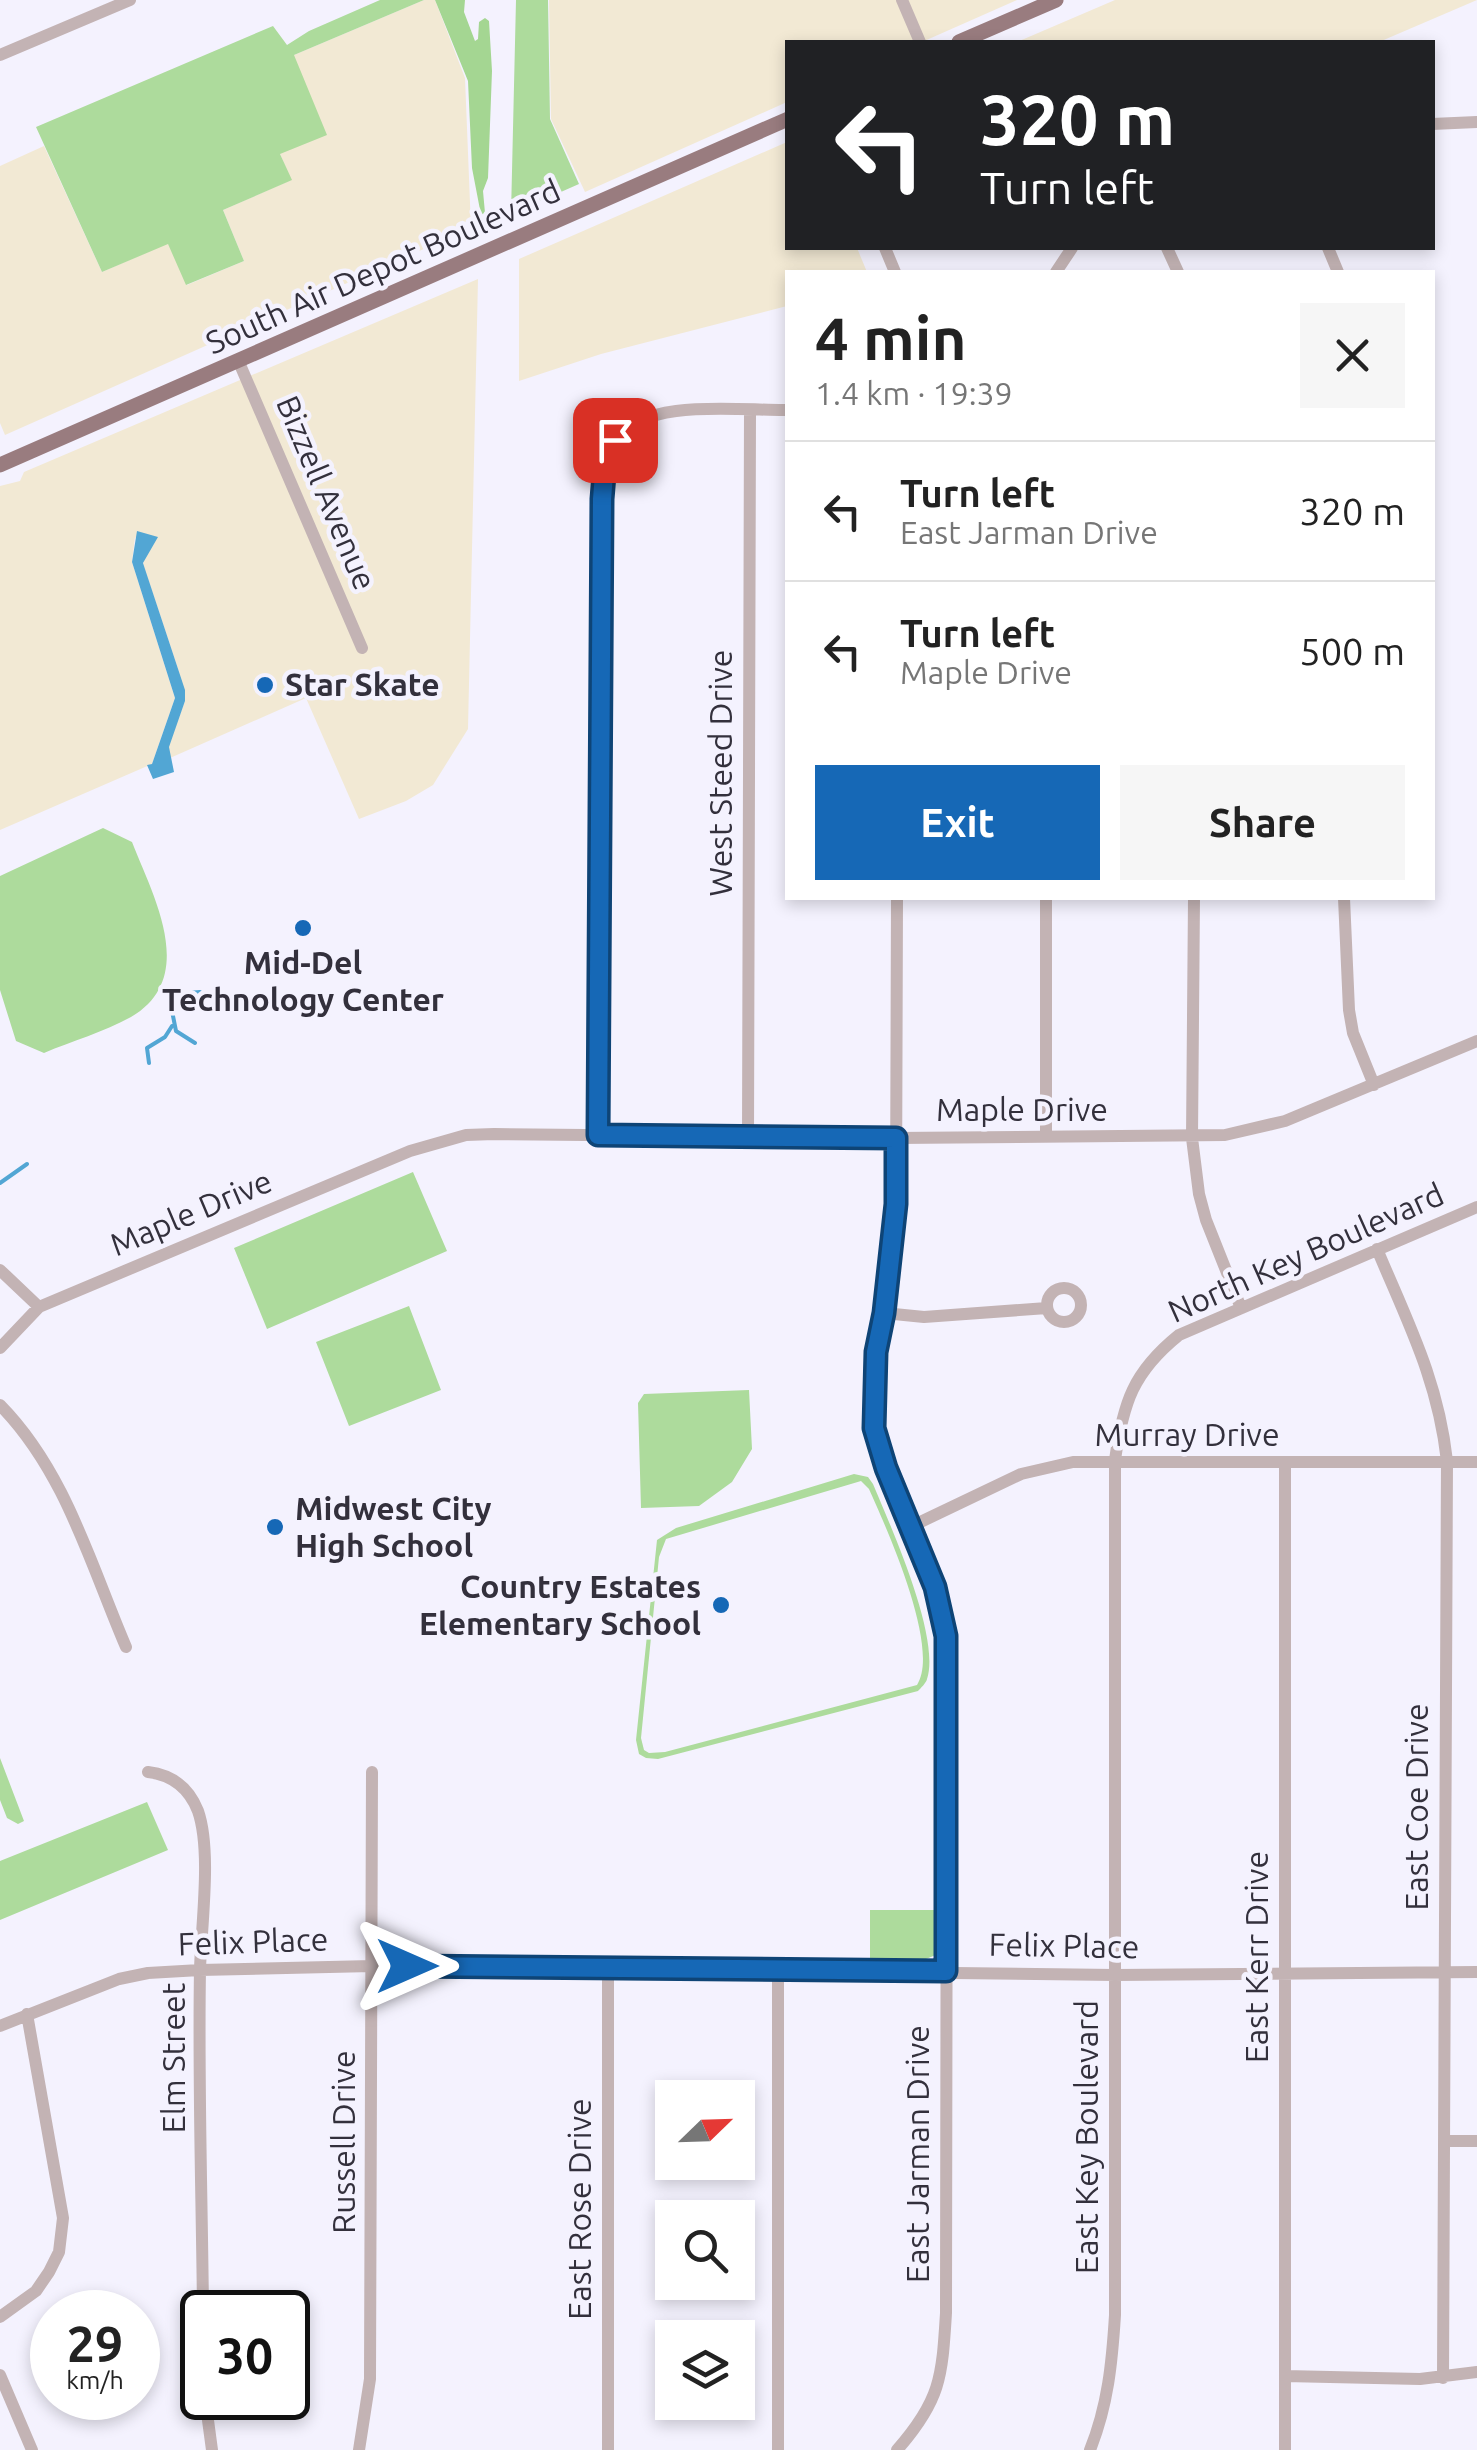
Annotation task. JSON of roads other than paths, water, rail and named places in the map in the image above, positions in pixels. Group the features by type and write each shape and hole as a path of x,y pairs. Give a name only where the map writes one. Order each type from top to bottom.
{"main road":[{"path":"964,40 1056,0"},
{"name":"South Air Depot Boulevard","path":"0,465 785,120"}],"street":[{"path":"0,55 130,0"},
{"path":"902,0 919,40"},
{"path":"1435,124 1477,122"},
{"name":"Bizzell Avenue","path":"238,360 362,648"},
{"name":"West Steed Drive","path":"748,1136 750,410"},
{"path":"598,1135 605,462 615,440 631,424 657,412 785,410"},
{"name":"East Jarman Drive","path":"897,900 896,1204 876,1352 874,1428 886,1468 935,1587 946,1636 946,2313 942,2372 933,2401 897,2450"},
{"path":"1046,900 1046,1138"},
{"path":"1194,900 1192,1138 1198,1194 1242,1308"},
{"path":"1344,900 1349,1010 1353,1033 1374,1085"},
{"name":"Maple Drive","path":"0,1348 39,1307 430,1144 466,1135 1192,1138 1259,1130 1477,1041"},
{"name":"North Key Boulevard","path":"1115,1460 1120,1428 1137,1376 1159,1351 1180,1336 1477,1208"},
{"name":"East Coe Drive","path":"1376,1249 1431,1377 1439,1402 1447,1461 1443,2378"},
{"path":"0,1270 39,1307"},
{"path":"884,1313 924,1317 1047,1308"},
{"path":"0,1404 48,1466 83,1539 126,1647"},
{"name":"East Key Boulevard","path":"1090,2450 1110,2381 1115,2315 1115,1460"},
{"name":"Murray Drive","path":"910,1527 1022,1474 1073,1462 1477,1462"},
{"name":"East Kerr Drive","path":"1285,1463 1286,2450"},
{"name":"Elm Street","path":"148,1772 180,1783 198,1809 204,1844 200,1970 202,2290"},
{"name":"Russell Drive","path":"359,2450 370,2379 372,1772"},
{"name":"Felix Place","path":"0,2026 119,1979 200,1970 372,1966 1115,1975 1477,1972"},
{"name":"East Rose Drive","path":"608,1967 608,2450"},
{"path":"778,1972 778,2450"},
{"path":"0,2317 36,2290 50,2272 60,2252 63,2218 26,2014"},
{"path":"1445,2141 1477,2142"},
{"path":"1286,2376 1443,2378 1477,2372"},
{"path":"0,2376 32,2450"},
{"path":"208,2420 212,2450"}],"water":[{"path":"137,531 158,537 143,563 185,690 169,747 174,772 153,779 147,765 152,764 175,698 132,562"}],"waterway":[{"path":"195,1043 176,1031 171,1006 174,994 200,992"},
{"path":"149,1063 147,1048 165,1037 172,1026"},
{"path":"0,1183 27,1164"}],"place":[{"name":"Star Skate","path":"265,685"},
{"name":"Mid-Del Technology Center","path":"303,928"},
{"name":"Midwest City High School","path":"275,1527"},
{"name":"Country Estates Elementary School","path":"721,1605"}]}
